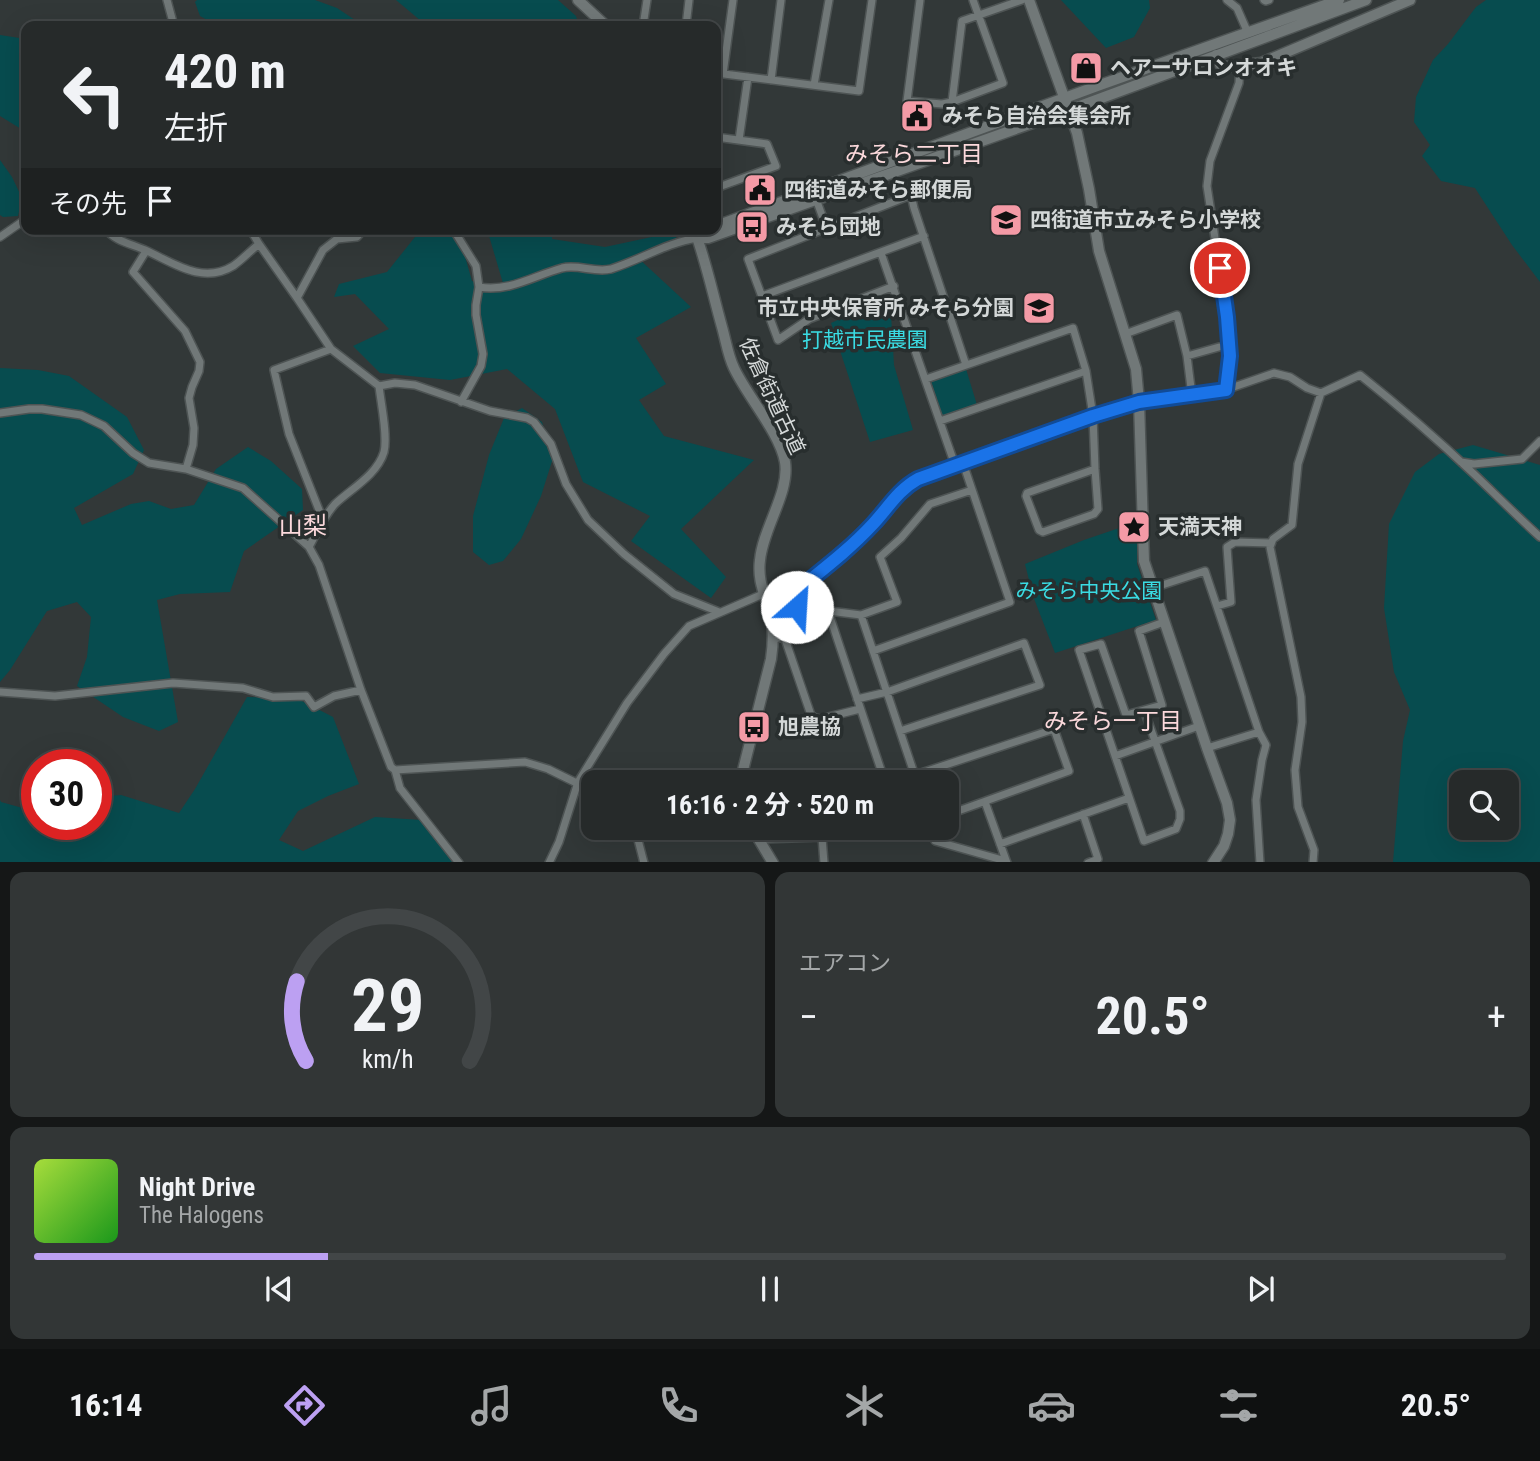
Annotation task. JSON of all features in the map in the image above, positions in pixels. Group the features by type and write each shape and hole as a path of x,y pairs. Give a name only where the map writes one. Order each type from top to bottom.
{"street":[{"path":"167,0 173,21"},
{"path":"578,0 601,21"},
{"path":"644,21 647,0"},
{"path":"686,21 689,0"},
{"path":"721,63 733,0"},
{"path":"771,80 781,0"},
{"path":"814,85 829,0"},
{"path":"721,74 859,91 872,0"},
{"path":"920,0 907,101 942,104 1003,83 973,0"},
{"path":"951,102 962,21 1022,0"},
{"path":"1029,0 1077,133 1099,251 1136,369 1144,561 1227,803 1230,820 1224,846 1214,862"},
{"path":"1227,0 1237,8 1255,34"},
{"path":"721,233 1216,55 1255,34 1339,0"},
{"path":"721,224 1065,98 1366,0"},
{"path":"1216,55 1220,64 1226,67 1261,63 1410,0"},
{"path":"1226,390 1230,356 1227,317 1207,186 1210,161 1239,83 1240,67"},
{"path":"739,140 748,77"},
{"path":"721,138 767,144 776,166 721,186"},
{"path":"894,286 809,318 778,340 748,259 911,195 967,365"},
{"path":"816,199 827,229"},
{"path":"0,237 21,222"},
{"path":"111,235 184,270 211,274 232,267 258,244"},
{"path":"253,235 331,349 379,386 385,446 383,455 371,473 333,506 309,547"},
{"path":"297,298 323,250 337,239 359,235"},
{"path":"457,235 475,266 479,287 476,305 483,354 481,366 461,401"},
{"path":"479,287 492,289 524,283 564,268 607,270 694,235"},
{"name":"佐倉街道古道","path":"696,235 734,368 771,429 785,462 785,479 762,546 759,573 774,639 743,770"},
{"path":"699,235 708,238 716,235"},
{"path":"762,296 924,236"},
{"path":"146,251 133,272 186,331 200,362 189,398 194,428 193,445 186,469"},
{"path":"873,652 1010,602 972,490 940,421 881,253"},
{"path":"1125,334 1177,315 1192,396"},
{"path":"926,379 1073,328 1086,371 1093,416 1099,502 1097,512 1041,531 1027,493 1095,469"},
{"path":"1186,356 1219,346"},
{"path":"323,520 289,434 274,370 331,349"},
{"path":"940,421 1086,371"},
{"path":"766,605 795,592 838,558 873,523 899,491 910,483 1093,416 1139,402 1226,390 1274,373 1290,377 1321,393 1360,375 1460,461 1540,537"},
{"path":"379,386 396,383 415,386 490,411 527,418 534,422 551,444 566,484 588,520 624,554 674,594 719,612"},
{"path":"1313,862 1314,850 1298,807 1295,771 1302,722 1301,697 1270,547 1273,539 1292,525 1298,464 1321,393"},
{"path":"0,413 42,409 81,415 104,426 133,453 149,463 186,469 243,488 309,547 319,565 361,690 400,788 458,862"},
{"path":"1460,461 1474,464 1522,459 1540,441"},
{"path":"926,463 930,474"},
{"path":"795,592 797,607 861,615 897,602 880,557 901,538 930,504 972,490"},
{"path":"1217,606 1231,602 1227,547 1235,542 1271,543"},
{"path":"1153,588 1205,571 1259,732 1266,745 1256,800 1260,862"},
{"path":"549,862 559,842 578,782 628,703 664,654 689,626 762,594"},
{"path":"828,611 882,770"},
{"path":"861,615 913,770"},
{"path":"1144,710 1180,811 1180,819 1175,829 1144,841 1079,650 1101,644 1126,715 1144,710 1162,705 1139,631 1164,622"},
{"path":"774,639 785,639 811,715 820,719 860,709"},
{"path":"857,699 887,692 1024,643 1040,685 900,731"},
{"path":"0,692 55,696 173,683 243,688 273,697 306,696 314,707 334,696 361,690"},
{"path":"1115,756 1199,726"},
{"path":"941,770 1054,729 1069,771 959,811"},
{"path":"1207,748 1259,732"},
{"path":"395,770 525,762 581,784"},
{"path":"1000,844 1129,797"},
{"path":"985,802 1007,862"},
{"path":"1083,814 1098,859 1090,862"},
{"path":"638,840 645,862"},
{"path":"759,840 773,862"},
{"path":"822,840 824,862"},
{"path":"935,840 1007,862"}],"green space":[{"path":"315,0 337,8 356,21 209,21 200,16 195,2"},
{"path":"396,0 558,0 576,16 578,21 421,21"},
{"path":"1061,0 1149,0 1150,8 1134,37 1106,48"},
{"path":"1486,0 1540,0 1540,282 1475,188 1441,181 1422,156 1430,145 1414,122 1416,97 1433,60 1476,7"},
{"path":"0,35 21,38 21,129 0,116"},
{"path":"0,160 12,177 21,196 21,202 18,216 0,215"},
{"path":"417,235 459,235 472,281 505,290 489,235 552,235 552,239 605,247 661,235 676,235 677,242 637,257 691,307 636,338 666,384 639,400 664,436 754,460 681,529 726,577 711,598 631,541 650,516 583,482 555,409 507,369 450,380 380,373 353,346 389,329 355,294 334,297 339,284 387,272"},
{"name":"打越市民農園","path":"890,297 894,365 913,430 870,442 831,323"},
{"path":"0,368 38,370 69,376 127,417 144,450 133,474 74,508 82,525 131,504 149,501 171,509 194,505 216,469 248,447 271,461 302,489 303,510 244,551 230,592 180,594 157,600 178,722 159,731 123,717 77,686 87,657 91,617 77,602 47,611 0,682"},
{"path":"966,369 977,405 943,417 931,381"},
{"path":"522,408 542,422 553,458 541,496 521,539 503,561 489,565 473,552 473,516 489,455 504,418"},
{"path":"1473,445 1540,465 1540,862 1393,862 1403,741 1410,710 1394,672 1384,608 1389,524 1415,472 1439,454"},
{"name":"みそら中央公園","path":"1128,525 1129,533 1137,532 1137,564 1156,620 1055,653 1033,596 1025,564"},
{"path":"247,697 298,699 333,717 359,784 298,811 279,840 303,851 375,817 422,820 455,862 0,862 0,800 21,808 21,840 112,840 112,796 121,795 179,813"}],"place":[{"name":"ヘアーサロンオオキ","path":"1086,68"},
{"name":"みそら自治会集会所","path":"917,116"},
{"name":"四街道みそら郵便局","path":"760,190"},
{"name":"四街道市立みそら小学校","path":"1006,220"},
{"name":"みそら団地","path":"752,227"},
{"name":"市立中央保育所 みそら分園","path":"1039,308"},
{"name":"天満天神","path":"1134,527"},
{"name":"旭農協","path":"754,727"}],"district":[{"name":"みそら二丁目","path":"914,154"},
{"name":"山梨","path":"303,526"},
{"name":"みそら一丁目","path":"1113,721"}],"route":[{"path":"797,607 795,592 838,558 873,523 899,491 910,483 934,472 1139,402 1226,390 1230,356 1220,268"}]}
